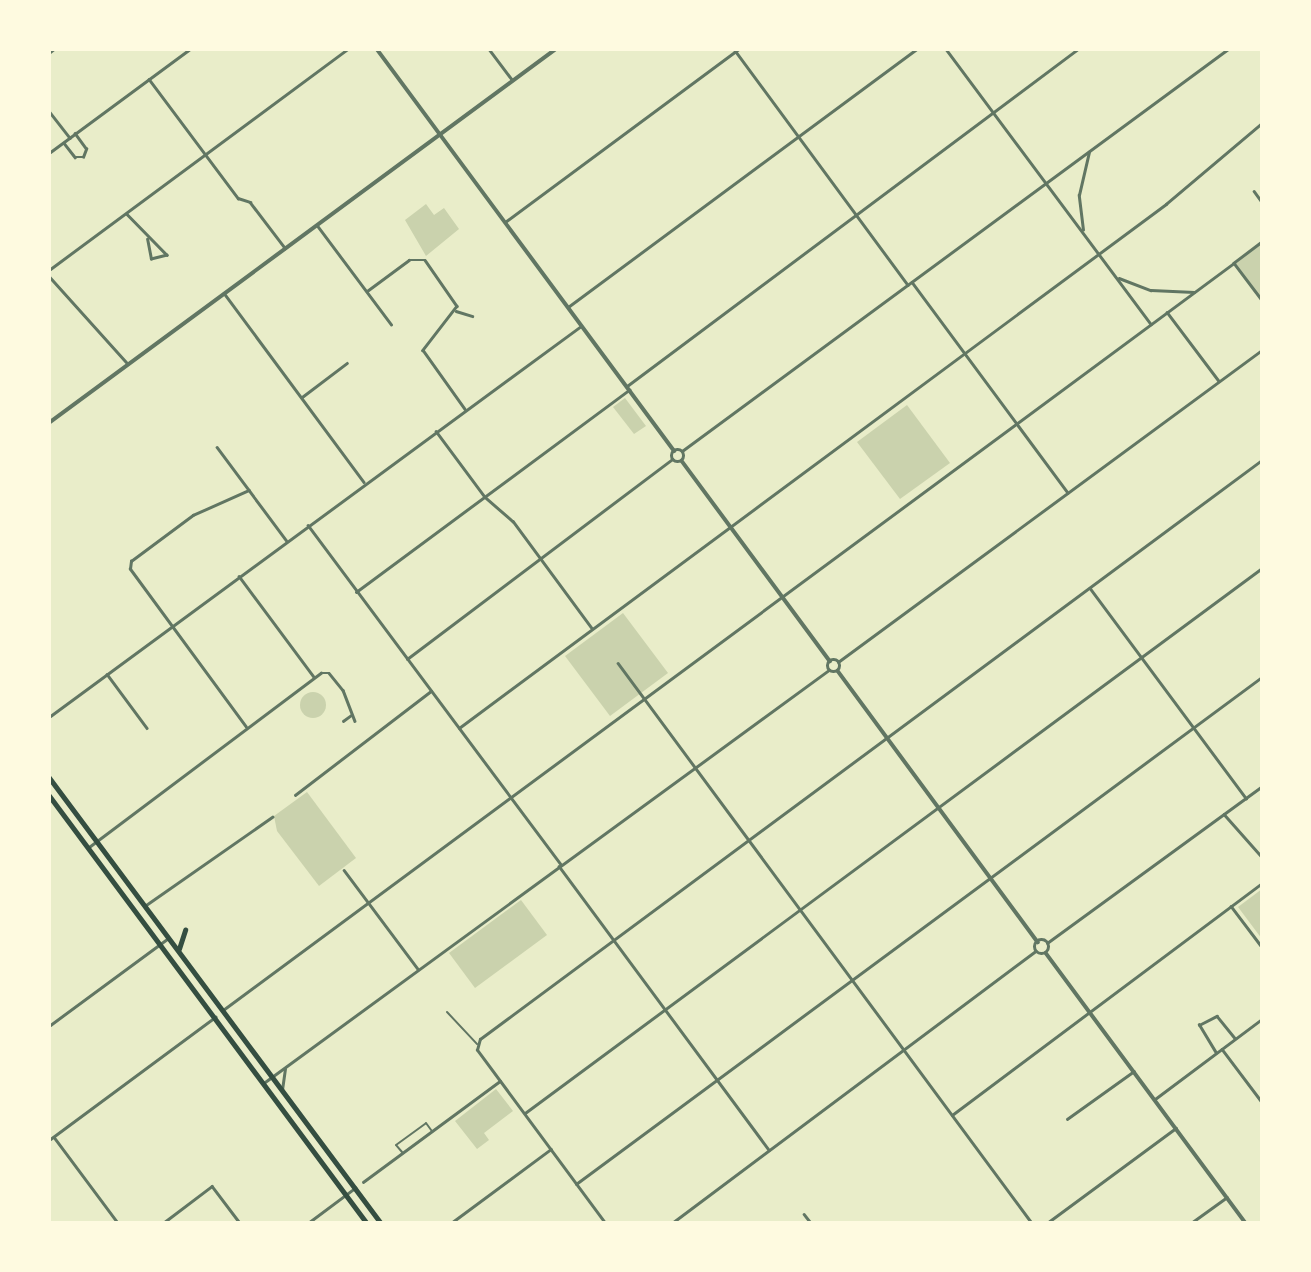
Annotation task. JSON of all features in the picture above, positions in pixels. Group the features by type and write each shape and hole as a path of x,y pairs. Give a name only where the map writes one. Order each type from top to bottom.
{"highway":[{"path":"49,778 381,1223"},
{"path":"49,795 265,1082 367,1223"},
{"path":"178,949 185,930"}],"street":[{"path":"49,53 54,49"},
{"path":"49,153 190,49"},
{"path":"49,270 348,49"},
{"path":"377,49 674,451"},
{"path":"489,49 513,81"},
{"path":"49,423 556,49"},
{"path":"568,307 917,49"},
{"path":"946,49 1151,324"},
{"path":"356,592 1078,49"},
{"path":"674,451 682,451 1228,49"},
{"path":"505,222 736,50 908,285"},
{"path":"149,79 207,155 285,248"},
{"path":"49,111 69,138"},
{"path":"459,728 1099,254 1262,123"},
{"path":"64,143 75,157 83,157 86,149 75,134"},
{"path":"1083,234 1079,195 1089,152"},
{"path":"1254,191 1262,202"},
{"path":"127,214 147,239 152,259 167,255 159,242 147,239"},
{"path":"317,225 391,324"},
{"path":"223,1010 1262,242"},
{"path":"367,291 421,258 455,300 456,310 424,351 466,409"},
{"path":"1234,263 1262,300"},
{"path":"49,276 128,364"},
{"path":"1116,277 1150,290 1194,292"},
{"path":"912,282 1068,493"},
{"path":"224,293 365,483"},
{"path":"456,310 472,316"},
{"path":"1167,312 1219,381"},
{"path":"49,716 582,326"},
{"path":"830,661 838,662 1262,350"},
{"path":"302,397 347,363"},
{"path":"436,431 485,497 513,521 592,628"},
{"path":"217,447 286,540"},
{"path":"407,659 672,459 674,451"},
{"path":"682,451 682,461 830,661 829,670"},
{"path":"672,459 682,461"},
{"path":"605,1223 500,1081 477,1044 1262,460"},
{"path":"247,729 172,626 131,561 193,514 249,490"},
{"path":"308,525 769,1150"},
{"path":"524,1114 1262,568"},
{"path":"239,576 315,678"},
{"path":"1090,587 1246,798"},
{"path":"671,1223 1037,951 1038,942 838,671 838,662"},
{"path":"618,663 1032,1223"},
{"path":"265,1082 560,865 697,770 829,670 838,671"},
{"path":"106,674 146,728"},
{"path":"89,847 315,678 333,676 350,716 355,721"},
{"path":"576,1184 1262,677"},
{"path":"295,795 432,691"},
{"path":"343,721 350,716"},
{"path":"1038,942 1047,943 1262,786"},
{"path":"1224,814 1262,858"},
{"path":"146,905 272,817"},
{"path":"344,870 418,970"},
{"path":"952,1115 1262,883"},
{"path":"1231,906 1262,947"},
{"path":"49,1026 169,937"},
{"path":"1046,953 1047,943"},
{"path":"1037,951 1046,953 1246,1223"},
{"path":"1216,1053 1199,1025 1211,1016 1235,1039"},
{"path":"49,1140 216,1017"},
{"path":"1155,1100 1262,1019"},
{"path":"1222,1049 1262,1101"},
{"path":"282,1090 287,1066"},
{"path":"1067,1119 1133,1071"},
{"path":"363,1182 500,1081"},
{"path":"1047,1223 1176,1128"},
{"path":"54,1137 118,1223"},
{"path":"450,1223 551,1149"},
{"path":"163,1223 212,1186 240,1223"},
{"path":"308,1223 355,1188"},
{"path":"1191,1223 1227,1197"},
{"path":"804,1214 811,1223"}],"lane":[{"path":"447,1012 477,1044"},
{"path":"402,1153 397,1145 426,1123 432,1132"}],"green space":[{"path":"426,204 434,215 444,208 459,229 426,256 405,220"},
{"path":"1262,242 1262,300 1234,263"},
{"path":"625,398 646,426 634,434 613,407"},
{"path":"907,405 950,463 900,499 857,442"},
{"path":"623,613 668,673 610,716 565,656"},
{"path":"313,692 322,696 326,705 322,714 313,718 304,714 300,705 304,696"},
{"path":"307,792 356,858 319,886 277,831 274,816"},
{"path":"1262,889 1262,939 1238,907"},
{"path":"521,900 547,935 475,988 449,953"},
{"path":"496,1089 513,1111 484,1133 489,1140 477,1149 455,1121"}]}
